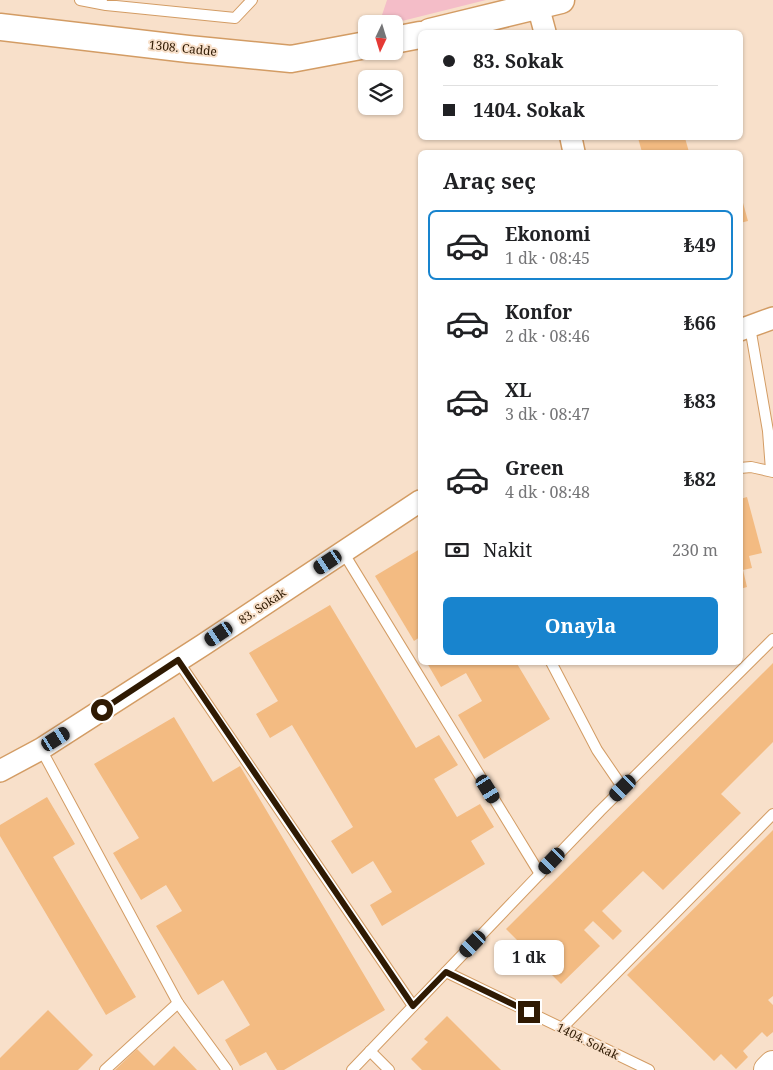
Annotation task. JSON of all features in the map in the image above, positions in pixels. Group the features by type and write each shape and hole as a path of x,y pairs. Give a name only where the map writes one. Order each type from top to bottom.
{"main road":[{"path":"768,1070 773,1065"}],"street":[{"path":"438,30 550,3 544,30"},
{"name":"1308. Cadde","path":"0,27 291,59 358,46"},
{"path":"403,38 418,35"},
{"path":"745,329 773,318"},
{"name":"83. Sokak","path":"0,771 41,748 178,660 418,502"}],"lane":[{"path":"80,0 106,6 235,18 252,0"},
{"path":"743,468 751,467 772,471 768,431 745,329"},
{"path":"343,552 540,874"},
{"path":"352,1070 623,788 773,639"},
{"path":"178,660 413,1006"},
{"path":"553,665 597,750 623,788"},
{"path":"41,748 178,1003 227,1070"},
{"path":"562,1028 773,814"},
{"name":"1404. Sokak","path":"446,972 649,1070"},
{"path":"105,1070 178,1003"},
{"path":"370,1052 389,1070"}],"shaded area":[{"path":"387,0 486,0 403,21 403,15 382,15"}],"building":[{"path":"639,140 686,140 688,150 641,150"},
{"path":"743,203 748,221 743,222"},
{"path":"747,497 762,553 749,556 752,568 743,570 743,498"},
{"path":"418,550 418,638 414,641 375,576"},
{"path":"743,570 747,587 743,588"},
{"path":"330,605 416,748 439,735 458,765 434,779 457,817 480,804 494,827 471,841 485,864 382,926 370,905 392,892 373,861 352,874 331,841 353,827 292,725 270,738 256,714 278,701 249,653"},
{"path":"773,663 773,742 721,794 741,813 663,890 643,871 602,911 622,931 613,940 593,921 584,930 600,946 561,984 506,929"},
{"path":"428,665 518,665 550,719 484,759 458,715 482,701 466,673 441,687"},
{"path":"174,717 213,782 240,766 385,1010 284,1070 277,1070 266,1052 240,1066 225,1040 250,1025 223,980 198,995 156,926 182,911 166,885 141,900 113,853 139,838 94,764"},
{"path":"47,797 75,844 53,857 136,997 106,1015 0,836 0,825"},
{"path":"773,830 773,996 768,1000 773,1005 773,1032 767,1037 762,1032 743,1051 748,1057 736,1069 721,1054 714,1061 627,975"},
{"path":"48,1010 93,1055 78,1070 0,1070 0,1058"},
{"path":"447,1016 501,1070 422,1070 411,1059 428,1042 424,1039"},
{"path":"174,1046 197,1070 115,1070 137,1049 154,1066"}],"route":[{"path":"102,710 178,660 413,1006 446,972 529,1012"}]}
